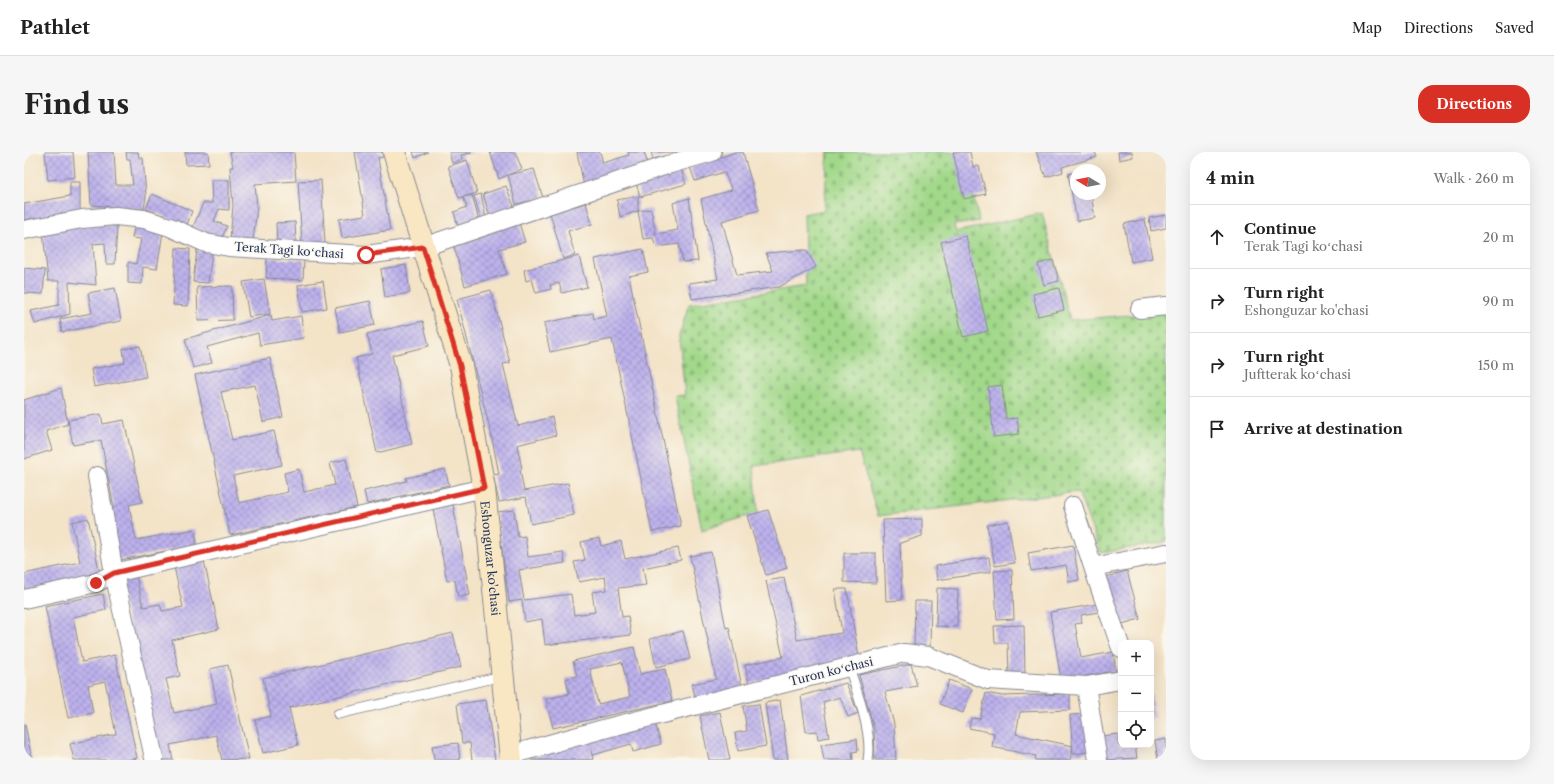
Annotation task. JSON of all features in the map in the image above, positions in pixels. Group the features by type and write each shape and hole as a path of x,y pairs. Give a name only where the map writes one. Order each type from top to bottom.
{"street":[{"name":"Eshonguzar ko'chasi","path":"394,152 460,366 484,488 510,758"},
{"name":"Terak Tagi koʻchasi","path":"24,230 82,219 116,216 144,219 170,227 206,243 229,247 366,255 423,247 667,165 712,152"},
{"path":"1140,309 1166,306"},
{"path":"97,476 114,573 154,758"},
{"path":"24,599 96,583 114,573 484,488"},
{"path":"1074,506 1118,640"},
{"path":"1093,567 1166,553"},
{"name":"Turon koʻchasi","path":"510,758 607,728 904,653 928,656 988,680 1086,686 1118,681"},
{"path":"1086,686 1098,760"}],"lane":[{"path":"849,667 863,709 867,731 868,760"},
{"path":"338,714 502,676"}],"green space":[{"path":"828,152 964,152 979,221 954,225 956,232 1042,213 1070,320 1166,312 1166,542 1101,553 1078,492 878,516 859,452 754,466 758,513 702,530 675,396 685,395 679,336 689,304 806,286 804,214 824,210"}],"building":[{"path":"45,152 73,152 75,177 48,180"},
{"path":"88,152 114,152 116,185 133,185 130,159 127,159 126,152 138,152 139,158 143,158 146,196 144,209 91,205"},
{"path":"185,152 208,152 209,164 186,165"},
{"path":"230,152 294,152 296,181 255,184 257,207 253,241 230,239 233,206 230,167 233,167"},
{"path":"355,152 382,152 383,157 378,158 390,230 342,238 339,219 365,215"},
{"path":"413,152 428,152 415,158"},
{"path":"449,152 472,153 461,155 462,159 452,163"},
{"path":"490,152 515,152 522,169 499,179"},
{"path":"577,152 600,152 603,163 629,155 628,152 644,152 648,165 584,186"},
{"path":"651,152 677,152 677,153 653,159"},
{"path":"736,152 743,152 759,210 722,221 737,275 773,271 766,253 806,250 816,267 779,287 692,299 689,283 718,279 701,199 732,190 724,172 695,181 690,167"},
{"path":"953,152 970,152 973,167 979,166 986,194 964,199"},
{"path":"1036,152 1095,152 1097,157 1062,167 1063,172 1046,177"},
{"path":"1118,152 1132,152 1133,157 1119,160"},
{"path":"467,160 477,193 459,198 448,166"},
{"path":"534,169 543,198 516,204 508,175"},
{"path":"681,169 686,184 640,197 636,182"},
{"path":"1068,174 1070,174 1070,184"},
{"path":"211,180 229,180 229,210 219,209 214,221 227,226 221,240 193,227 203,203 212,203"},
{"path":"321,180 325,243 302,245 298,181"},
{"path":"70,182 80,182 80,211 24,220 24,204 70,196"},
{"path":"506,186 515,209 490,217 483,194"},
{"path":"152,194 192,211 187,225 146,209"},
{"path":"481,194 486,218 481,219 474,196"},
{"path":"472,195 479,221 458,227 454,212 467,207 463,197"},
{"path":"638,196 638,211 620,217 617,200"},
{"path":"689,198 698,261 683,262 679,244 656,247 653,238 643,239 638,211 651,209 656,234 678,230 673,203"},
{"path":"1073,200 1092,200 1095,218 1077,221"},
{"path":"586,203 592,224 568,231 575,255 563,259 550,213"},
{"path":"1166,215 1166,228 1151,231 1149,218"},
{"path":"1145,219 1152,258 1131,262 1124,224"},
{"path":"295,222 296,241 277,242 276,223"},
{"path":"135,223 163,232 157,269 143,267 142,284 128,283 128,262 136,264 141,239 132,238"},
{"path":"519,223 525,242 499,249 507,274 465,286 453,243"},
{"path":"106,224 106,226 117,226 115,264 106,264 105,243 93,244 96,285 69,282 70,314 35,324 31,311 59,305 59,281 48,281 43,231"},
{"path":"966,236 988,331 963,337 941,242"},
{"path":"176,248 190,249 188,306 173,305"},
{"path":"643,249 648,272 629,276 681,526 652,532 612,339 550,352 544,323 593,313 594,319 607,316 595,259"},
{"path":"197,250 212,252 208,283 193,282"},
{"path":"579,256 587,287 562,293 559,283 550,285 551,289 536,293 532,279 526,281 524,270"},
{"path":"267,258 304,260 303,280 266,278"},
{"path":"1053,260 1059,281 1044,285 1038,264"},
{"path":"406,265 410,293 385,297 381,269"},
{"path":"24,268 45,270 43,294 24,293"},
{"path":"264,279 270,314 249,317 243,282"},
{"path":"323,281 327,308 302,312 298,285"},
{"path":"232,286 233,320 198,321 197,287"},
{"path":"115,288 121,321 62,332 60,319 92,313 88,293"},
{"path":"1059,288 1064,310 1038,316 1033,294"},
{"path":"491,290 510,363 503,364 518,426 552,417 556,435 517,445 522,469 520,470 524,491 568,483 574,515 531,524 526,497 499,502 493,475 499,474 491,433 457,299"},
{"path":"370,301 375,325 340,332 335,308"},
{"path":"271,315 272,321 301,316 304,338 260,345 258,333 207,347 212,363 193,368 185,339"},
{"path":"423,321 429,346 392,355 412,444 377,453 356,358 372,354 367,334"},
{"path":"140,346 146,377 94,387 91,369 125,363 123,349"},
{"path":"270,358 283,417 263,422 255,385 221,392 232,440 274,431 282,465 233,476 239,503 288,492 284,473 299,469 304,492 335,485 330,463 346,459 357,507 230,535 195,375"},
{"path":"1002,385 1006,419 1017,418 1019,434 994,437 988,387"},
{"path":"61,388 68,424 46,431 52,450 24,459 24,400"},
{"path":"101,414 103,424 124,420 142,502 129,505 136,540 195,529 197,545 115,561 105,509 114,508 101,440 73,445 68,420"},
{"path":"445,469 449,485 367,504 364,491 407,481 406,478"},
{"path":"453,505 470,595 458,597 455,580 447,581 433,509"},
{"path":"514,510 518,537 525,536 528,557 563,552 565,563 519,570 524,600 571,594 574,615 595,612 592,592 607,590 605,577 579,582 574,562 585,560 581,542 599,538 601,546 621,541 625,559 678,548 681,560 643,568 646,585 618,588 622,617 628,616 631,635 545,645 542,619 525,622 522,600 509,602 497,512"},
{"path":"768,510 787,568 766,575 747,516"},
{"path":"88,518 100,574 24,591 24,574 80,562 72,522"},
{"path":"922,519 922,536 900,543 902,600 886,601 883,520"},
{"path":"1008,521 1015,563 995,566 987,525"},
{"path":"1073,545 1079,580 1069,582 1066,565 1031,571 1028,553"},
{"path":"711,552 726,628 729,627 743,691 696,701 692,684 716,679 690,556"},
{"path":"844,553 876,553 876,583 844,582"},
{"path":"989,557 991,572 937,580 935,566"},
{"path":"204,561 219,629 172,640 180,676 166,679 174,713 217,704 210,669 228,665 249,759 222,760 216,735 170,745 173,760 158,760 119,580 136,576 143,607 160,604 162,611 183,607 174,567"},
{"path":"1012,570 1014,619 997,620 994,571"},
{"path":"1127,571 1140,619 1118,625 1106,577"},
{"path":"784,578 797,640 842,633 835,589 847,589 859,657 749,684 745,665 783,657 766,581"},
{"path":"937,588 958,589 957,627 936,626"},
{"path":"103,594 106,610 73,617 82,662 115,655 137,758 127,760 74,760 70,744 116,734 105,681 88,685 93,713 68,718 45,606"},
{"path":"915,601 931,601 930,647 914,647"},
{"path":"1098,604 1099,612 1081,615 1082,623 1075,624 1081,658 1113,652 1116,671 1061,680 1050,612"},
{"path":"1024,625 1025,677 1009,677 1008,643 995,643 994,626"},
{"path":"683,631 690,659 656,667 650,639"},
{"path":"453,633 461,667 289,708 298,745 263,753 255,720 271,716 263,678"},
{"path":"634,647 640,674 665,669 672,701 553,728 546,699 569,694 566,679 577,676 573,661","holes":["622,662 630,697 598,704 590,669"]},
{"path":"911,664 917,686 885,692 894,724 896,760 875,760 874,729 859,675"},
{"path":"949,680 972,689 963,713 940,704"},
{"path":"846,683 858,713 848,717 840,697 823,702 829,737 818,739 817,731 806,732 801,696"},
{"path":"986,693 1002,696 1070,694 1070,710 1020,712 1016,734 1073,746 1070,760 1035,760 1036,756 992,747 994,733 969,728 971,718 980,719"},
{"path":"486,700 495,760 472,760 470,743 462,743 457,704"},
{"path":"780,700 788,760 773,760 765,703"},
{"path":"759,704 766,746 738,751 735,733 747,731 743,706"},
{"path":"720,712 730,760 709,760 700,716"},
{"path":"1087,714 1090,752 1073,754 1070,715"},
{"path":"655,723 661,744 633,752 631,744 593,755 591,749 593,760 531,760 531,758"},
{"path":"25,724 32,760 24,760"},
{"path":"1118,734 1118,748 1135,748 1137,758 1104,760 1101,736"},
{"path":"857,739 858,751 852,752 853,760 824,760 821,744"},
{"path":"1166,739 1166,760 1158,760 1155,741"},
{"path":"458,743 460,760 434,760 432,746"}],"route":[{"path":"96,583 114,573 484,488 460,366 423,247 366,255"}]}
